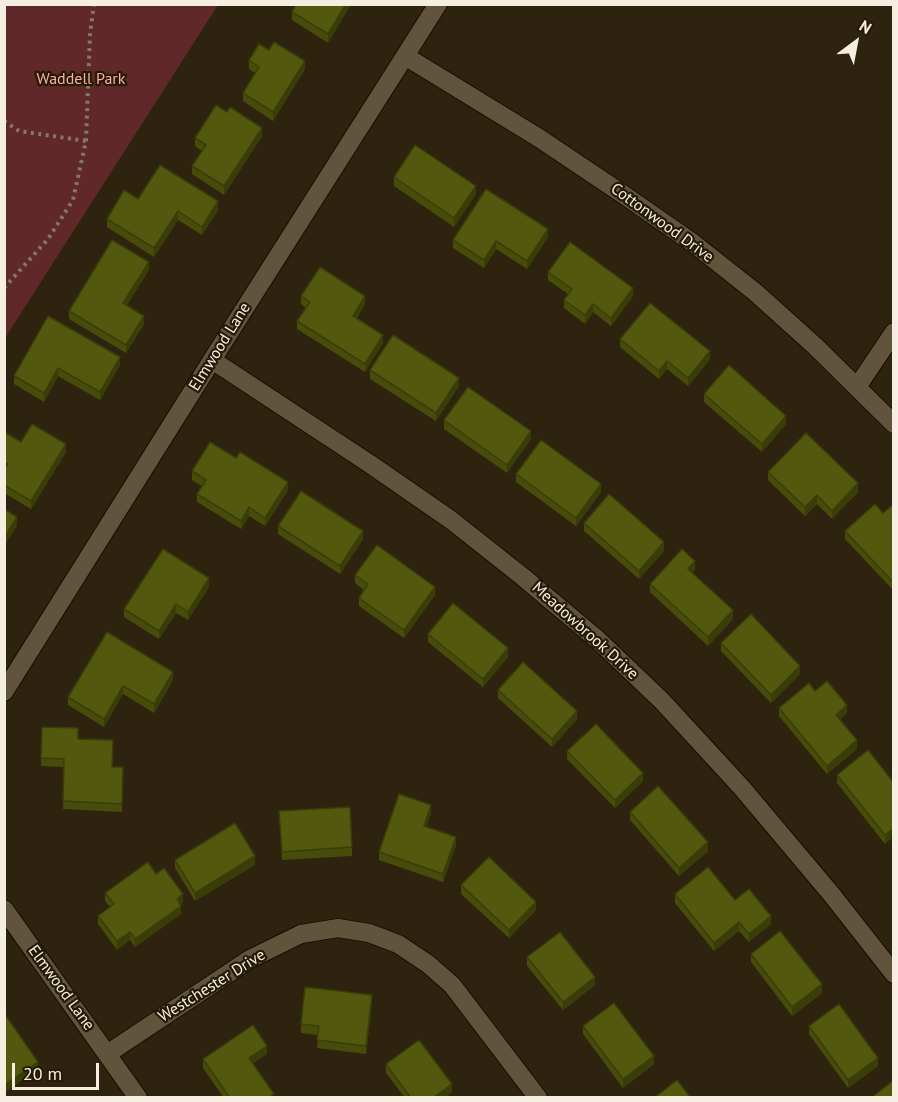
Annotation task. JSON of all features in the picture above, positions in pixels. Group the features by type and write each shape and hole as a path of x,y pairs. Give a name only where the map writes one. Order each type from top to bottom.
{"street":[{"name":"Elmwood Lane","path":"4,692 438,4"},
{"name":"Cottonwood Drive","path":"405,56 539,138 693,243 755,292 815,346 894,423"},
{"path":"858,387 894,332"},
{"name":"Meadowbrook Drive","path":"212,360 451,520 598,640 662,701 742,788 832,895 894,974"},
{"name":"Elmwood Lane","path":"4,909 138,1098"},
{"name":"Westchester Drive","path":"107,1054 250,959 301,934 338,928 369,933 398,944 428,964 452,985 538,1098"}],"path":[{"path":"4,288 48,239 73,200 86,141 90,34 94,4"},
{"path":"4,121 18,131 86,141"}],"green space":[{"name":"Waddell Park","path":"4,5 218,5 5,338"}],"building":[{"path":"296,4 346,4 328,34 292,12"},
{"path":"274,42 305,61 273,112 243,93 259,67 249,60 259,44 269,50"},
{"path":"216,105 227,112 230,107 262,128 224,186 192,166 206,145 195,138"},
{"path":"415,145 476,186 454,218 394,177"},
{"path":"160,165 218,201 202,227 178,211 154,248 107,219 124,190 138,199"},
{"path":"486,189 548,229 527,261 496,241 484,260 453,240"},
{"path":"112,240 149,262 123,303 144,316 126,345 69,311"},
{"path":"570,242 633,288 611,318 593,304 585,315 564,300 572,289 548,272"},
{"path":"320,267 365,296 353,316 383,335 365,364 297,321 310,302 301,296"},
{"path":"650,303 710,351 688,378 667,361 659,371 620,339"},
{"path":"48,316 120,357 100,392 58,368 44,393 14,376"},
{"path":"393,335 459,378 436,413 370,370"},
{"path":"729,365 786,416 762,444 704,394"},
{"path":"468,387 531,431 507,465 444,420"},
{"path":"32,424 66,444 31,501 4,485 4,469 8,464 4,462 4,436 6,433 21,442"},
{"path":"806,433 858,483 832,511 817,495 805,507 768,472"},
{"path":"541,440 601,484 576,518 516,474"},
{"path":"210,442 236,458 240,452 288,482 265,518 249,507 241,521 197,494 206,480 192,471"},
{"path":"301,491 363,531 340,566 278,526"},
{"path":"609,494 664,542 639,571 584,523"},
{"path":"875,504 883,513 894,504 894,583 845,531"},
{"path":"4,509 17,517 4,538"},
{"path":"377,545 435,587 404,630 359,598 368,584 355,575"},
{"path":"163,549 209,578 188,612 176,604 159,631 124,609"},
{"path":"682,549 695,561 688,569 733,610 708,637 650,584"},
{"path":"453,603 508,648 483,679 428,634"},
{"path":"751,614 800,666 771,695 721,643"},
{"path":"107,632 173,672 154,704 123,686 104,719 68,697"},
{"path":"523,662 577,711 552,739 498,690"},
{"path":"827,681 847,705 836,715 857,740 827,766 779,708 809,683 815,691"},
{"path":"596,724 643,773 615,800 567,751"},
{"path":"42,727 78,728 78,739 113,740 112,767 123,767 122,804 63,801 64,759 41,758"},
{"path":"868,750 894,783 894,828 885,835 837,775"},
{"path":"658,786 708,842 679,868 630,812"},
{"path":"399,794 431,805 424,826 456,837 443,874 379,852"},
{"path":"350,807 352,847 282,852 279,811"},
{"path":"235,823 255,856 195,893 175,860"},
{"path":"489,857 536,902 509,930 461,885"},
{"path":"148,862 156,874 164,868 183,894 177,899 181,906 135,939 130,932 117,941 98,916 114,904 105,893"},
{"path":"708,867 735,900 749,889 771,916 749,934 739,922 714,943 675,894"},
{"path":"780,931 822,984 792,1007 751,954"},
{"path":"560,932 595,977 563,1002 527,957"},
{"path":"305,987 372,995 366,1046 317,1040 319,1026 301,1024"},
{"path":"614,1003 654,1056 623,1079 583,1026"},
{"path":"839,1004 878,1058 848,1080 809,1026"},
{"path":"4,1013 38,1062 4,1085"},
{"path":"253,1025 267,1046 249,1058 274,1094 268,1098 230,1098 203,1059"},
{"path":"419,1040 452,1084 433,1098 411,1098 386,1064"},
{"path":"677,1080 691,1098 654,1098"},
{"path":"894,1080 894,1098 871,1098"}]}
